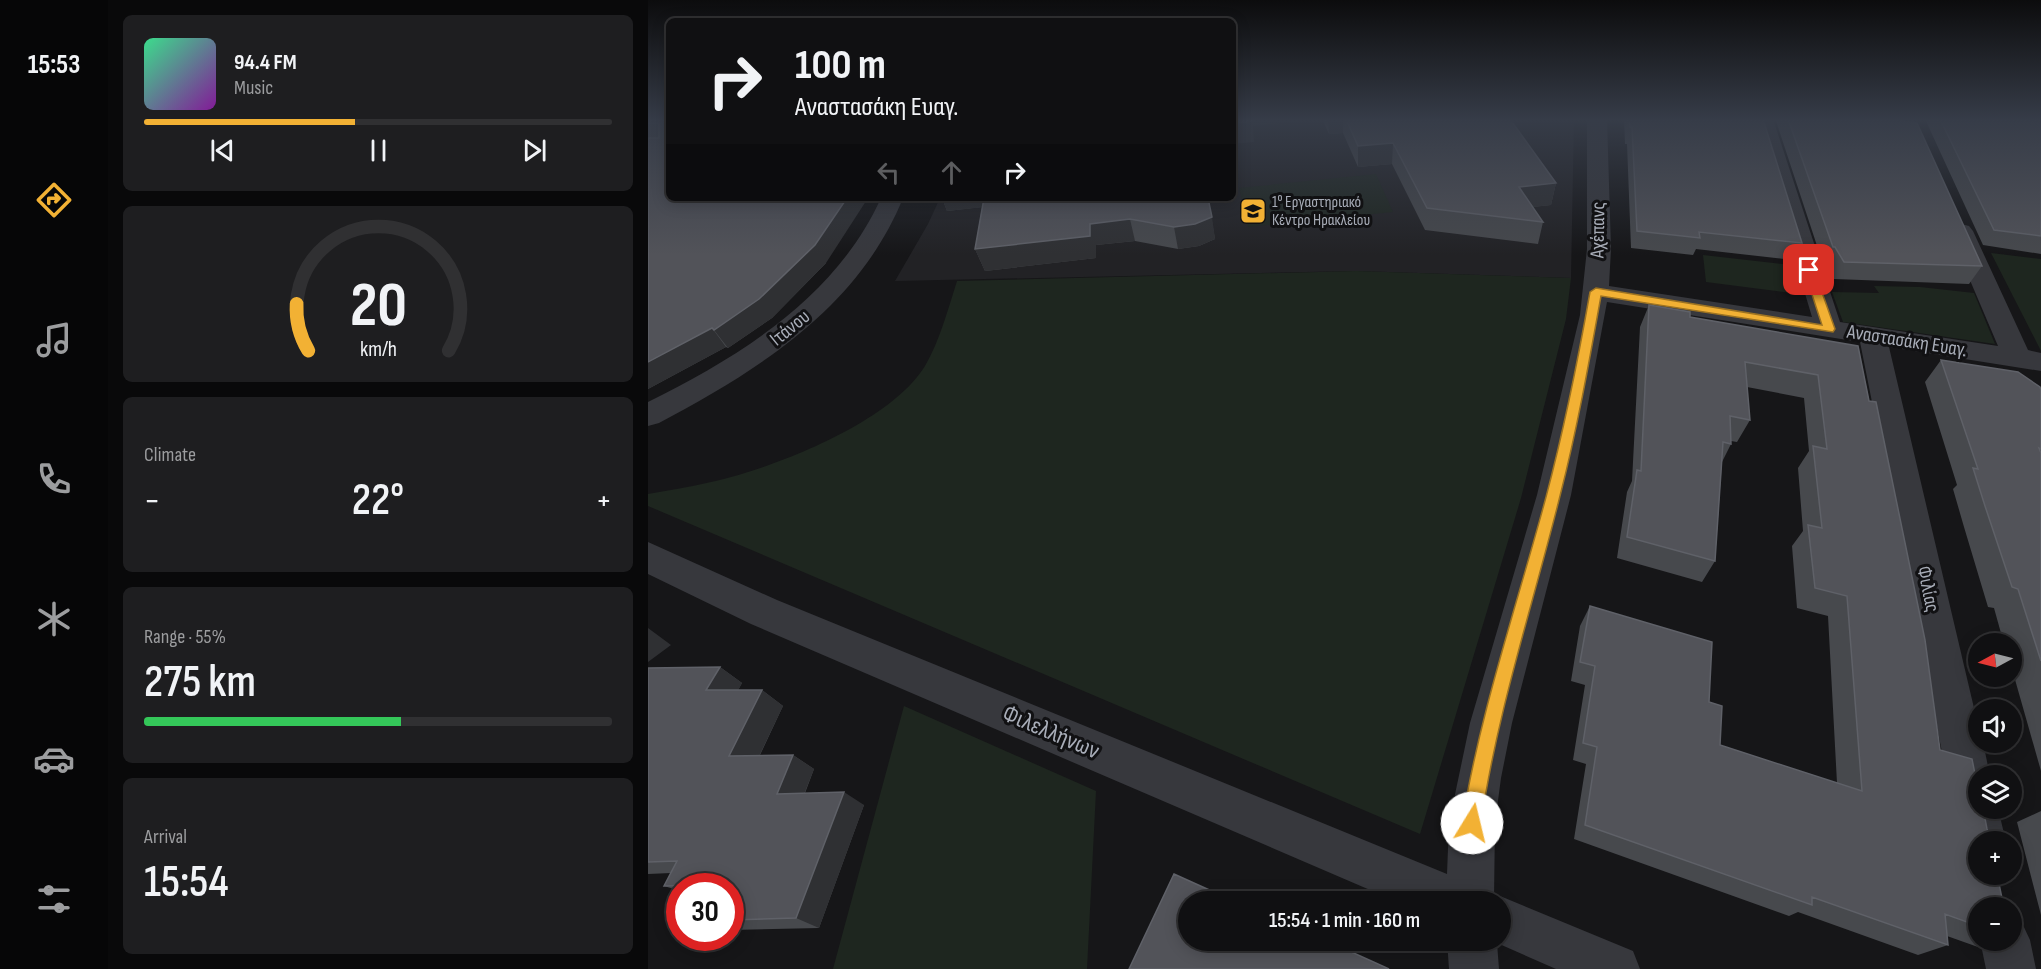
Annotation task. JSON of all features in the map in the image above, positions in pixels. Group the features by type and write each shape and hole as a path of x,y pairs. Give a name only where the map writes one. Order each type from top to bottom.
{"street":[{"name":"Αχέπανς","path":"1470,891 1472,823 1479,778 1491,723 1554,495 1596,292 1599,249 1598,164"},
{"path":"1777,164 1829,329"},
{"name":"Ιτάνου","path":"648,415 757,354 809,313 850,272 878,230 891,201"},
{"path":"1950,206 2029,360"},
{"name":"Αναστασάκη Ευαγ.","path":"1596,292 2029,360"},
{"name":"Φιλίας","path":"1873,336 2011,969"},
{"name":"Φιλελλήνων","path":"648,557 764,612 1430,891"},
{"path":"1511,925 1615,969"},
{"path":"1473,951 1474,969"}],"shaded area":[{"name":"1⁰ Εργαστηριακό Κέντρο Ηρακλείου","path":"1236,164 1573,164 1571,278 1356,271 895,281 939,201 1236,201"},
{"path":"1376,174 1393,212 1248,227 1239,188"},
{"path":"1991,253 2041,259 2041,351"},
{"path":"1703,255 1791,265 1799,294 1706,282"},
{"path":"1356,271 1571,278 1566,319 1521,498 1420,834 648,506 648,494 711,482 766,466 828,440 859,424 886,406 908,387 925,366 939,335 957,281"},
{"path":"1874,286 1920,287 1974,293 1995,344 1843,322 1832,292 1879,293"},
{"path":"904,706 1096,791 1087,969 833,969"}],"building":[{"path":"648,164 666,164 666,201 845,201 815,245 759,299 714,330 712,328 648,362"},
{"path":"1404,164 1543,164 1556,183 1519,187 1543,222 1427,208"},
{"path":"1634,164 1777,164 1802,243 1699,232 1700,238 1637,231"},
{"path":"1804,164 1936,164 1982,266 1844,262 1833,247"},
{"path":"1962,164 2041,164 2041,236 1994,230"},
{"path":"983,201 1209,201 1212,217 1195,224 1174,227 1130,219 1090,224 1090,236 975,249"},
{"path":"1649,305 1690,312 1690,317 1858,346 1869,401 1876,402 1925,640 1940,750 1972,759 1973,765 1968,765 1968,819 1985,819 1988,831 1968,831 1968,885 1999,885 2002,897 1968,897 1968,922 1945,914 1948,945 1812,897 1812,905 1585,825 1597,747 1583,743 1595,666 1580,662 1590,606 1712,642 1709,702 1722,706 1720,745 1862,791 1847,596 1815,588 1808,525 1822,528 1813,446 1827,449 1818,375 1745,362 1750,420 1730,416 1731,444 1723,442 1715,561 1627,537 1637,470 1641,471"},
{"path":"1941,360 2018,372 2041,390 2041,449 2039,448 2041,453 2041,661 2018,589 2012,587 1985,506 1973,468 1978,469"},
{"path":"720,667 706,690 762,690 729,756 793,755 777,794 844,792 796,918 744,920 744,873 671,873 677,861 648,862 648,668"},
{"path":"1174,874 1212,891 1178,891 1178,951 1349,951 1389,969 1129,969"}],"place":[{"name":"1⁰ Εργαστηριακό Κέντρο Ηρακλείου","path":"1253,211"}],"route":[{"path":"1472,823 1491,723 1554,495 1596,292 1829,329 1809,270"}]}
